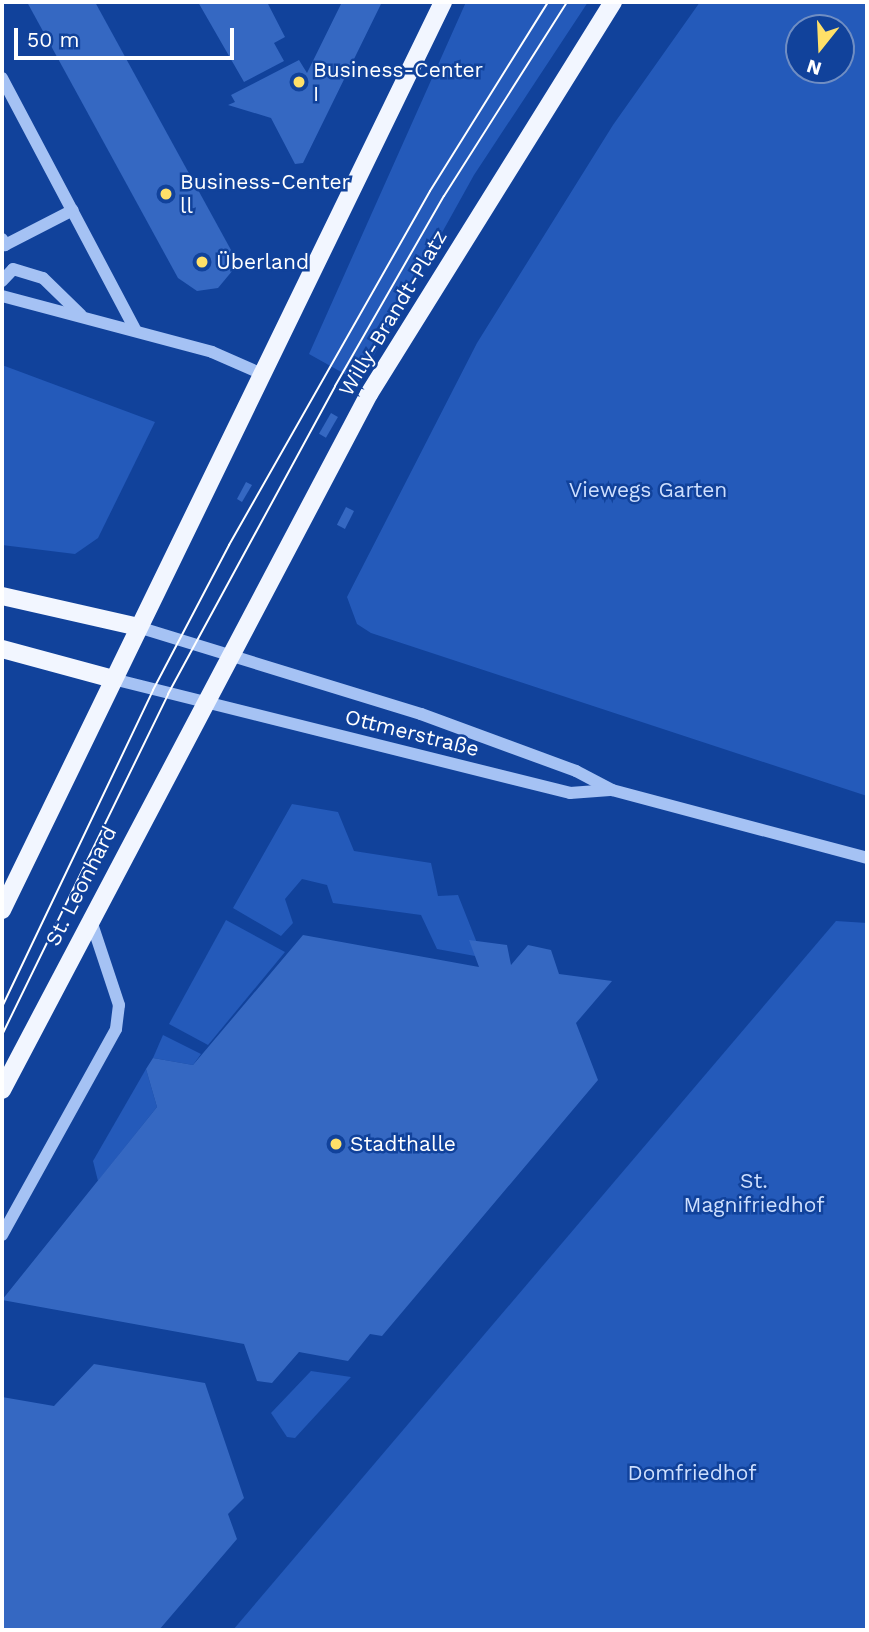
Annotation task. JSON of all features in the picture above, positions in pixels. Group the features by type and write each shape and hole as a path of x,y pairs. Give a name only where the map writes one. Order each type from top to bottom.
{"main road":[{"path":"2,910 443,2"},
{"name":"Willy-Brandt-Platz","path":"203,703 369,394 613,2"},
{"path":"2,596 138,628"},
{"path":"2,649 113,679"},
{"name":"St. Leonhard","path":"2,1090 203,703"}],"street":[{"path":"2,78 135,329"},
{"path":"2,239 5,245 73,210"},
{"path":"2,281 13,269 43,278 82,316"},
{"path":"2,296 135,329 230,357 262,374"},
{"name":"Ottmerstraße","path":"138,628 421,714 576,771 612,790 867,858"},
{"name":"Ottmerstraße","path":"113,679 570,793 612,790"},
{"path":"2,1235 116,1029 119,1005 90,919"}],"green space":[{"path":"466,2 588,2 474,175 359,382 309,354"},
{"name":"Viewegs Garten","path":"700,2 867,2 867,796 371,633 357,624 347,597 477,343 613,125"},
{"path":"2,365 155,422 98,538 75,554 2,545"},
{"path":"292,804 338,812 354,851 431,863 438,896 458,895 477,943 475,956 437,949 421,915 333,903 327,885 302,879 285,899 293,923 281,936 233,908"},
{"path":"226,920 285,952 208,1045 169,1024"},
{"name":"Domfriedhof","path":"836,921 867,923 867,1630 233,1630"},
{"path":"163,1035 201,1054 193,1065 153,1058"},
{"path":"146,1069 157,1107 98,1181 93,1161"},
{"path":"311,1371 351,1377 295,1438 287,1437 271,1413"}],"building":[{"name":"Business-Center ll","path":"27,2 95,2 231,250 233,270 218,288 197,291 178,278"},
{"path":"198,2 267,2 285,37 274,43 284,61 244,82"},
{"name":"Business-Center I","path":"342,2 382,2 303,163 295,164 271,118 228,105 235,102 231,95 299,60 307,73"},
{"path":"331,413 338,417 326,438 319,434"},
{"path":"246,482 252,485 242,502 237,499"},
{"path":"346,507 354,511 345,529 337,525"},
{"name":"Stadthalle","path":"303,935 479,967 469,940 507,945 511,965 528,945 551,950 559,974 612,981 576,1023 598,1080 382,1336 370,1334 348,1361 299,1352 272,1383 257,1381 244,1344 2,1300 157,1107 146,1069 153,1058 193,1065"},
{"path":"94,1364 205,1383 244,1498 228,1514 237,1539 159,1630 2,1630 2,1397 54,1406"}],"tram line":[{"path":"2,1007 153,690 229,545 430,191 548,2"},
{"path":"2,1035 168,694 335,386 444,196 567,2"}],"place":[{"name":"Business-Center I","path":"299,82"},
{"name":"Business-Center ll","path":"166,194"},
{"name":"Überland","path":"202,262"},
{"name":"Stadthalle","path":"336,1144"}],"park label":[{"name":"St. Magnifriedhof","path":"754,1193"}]}
